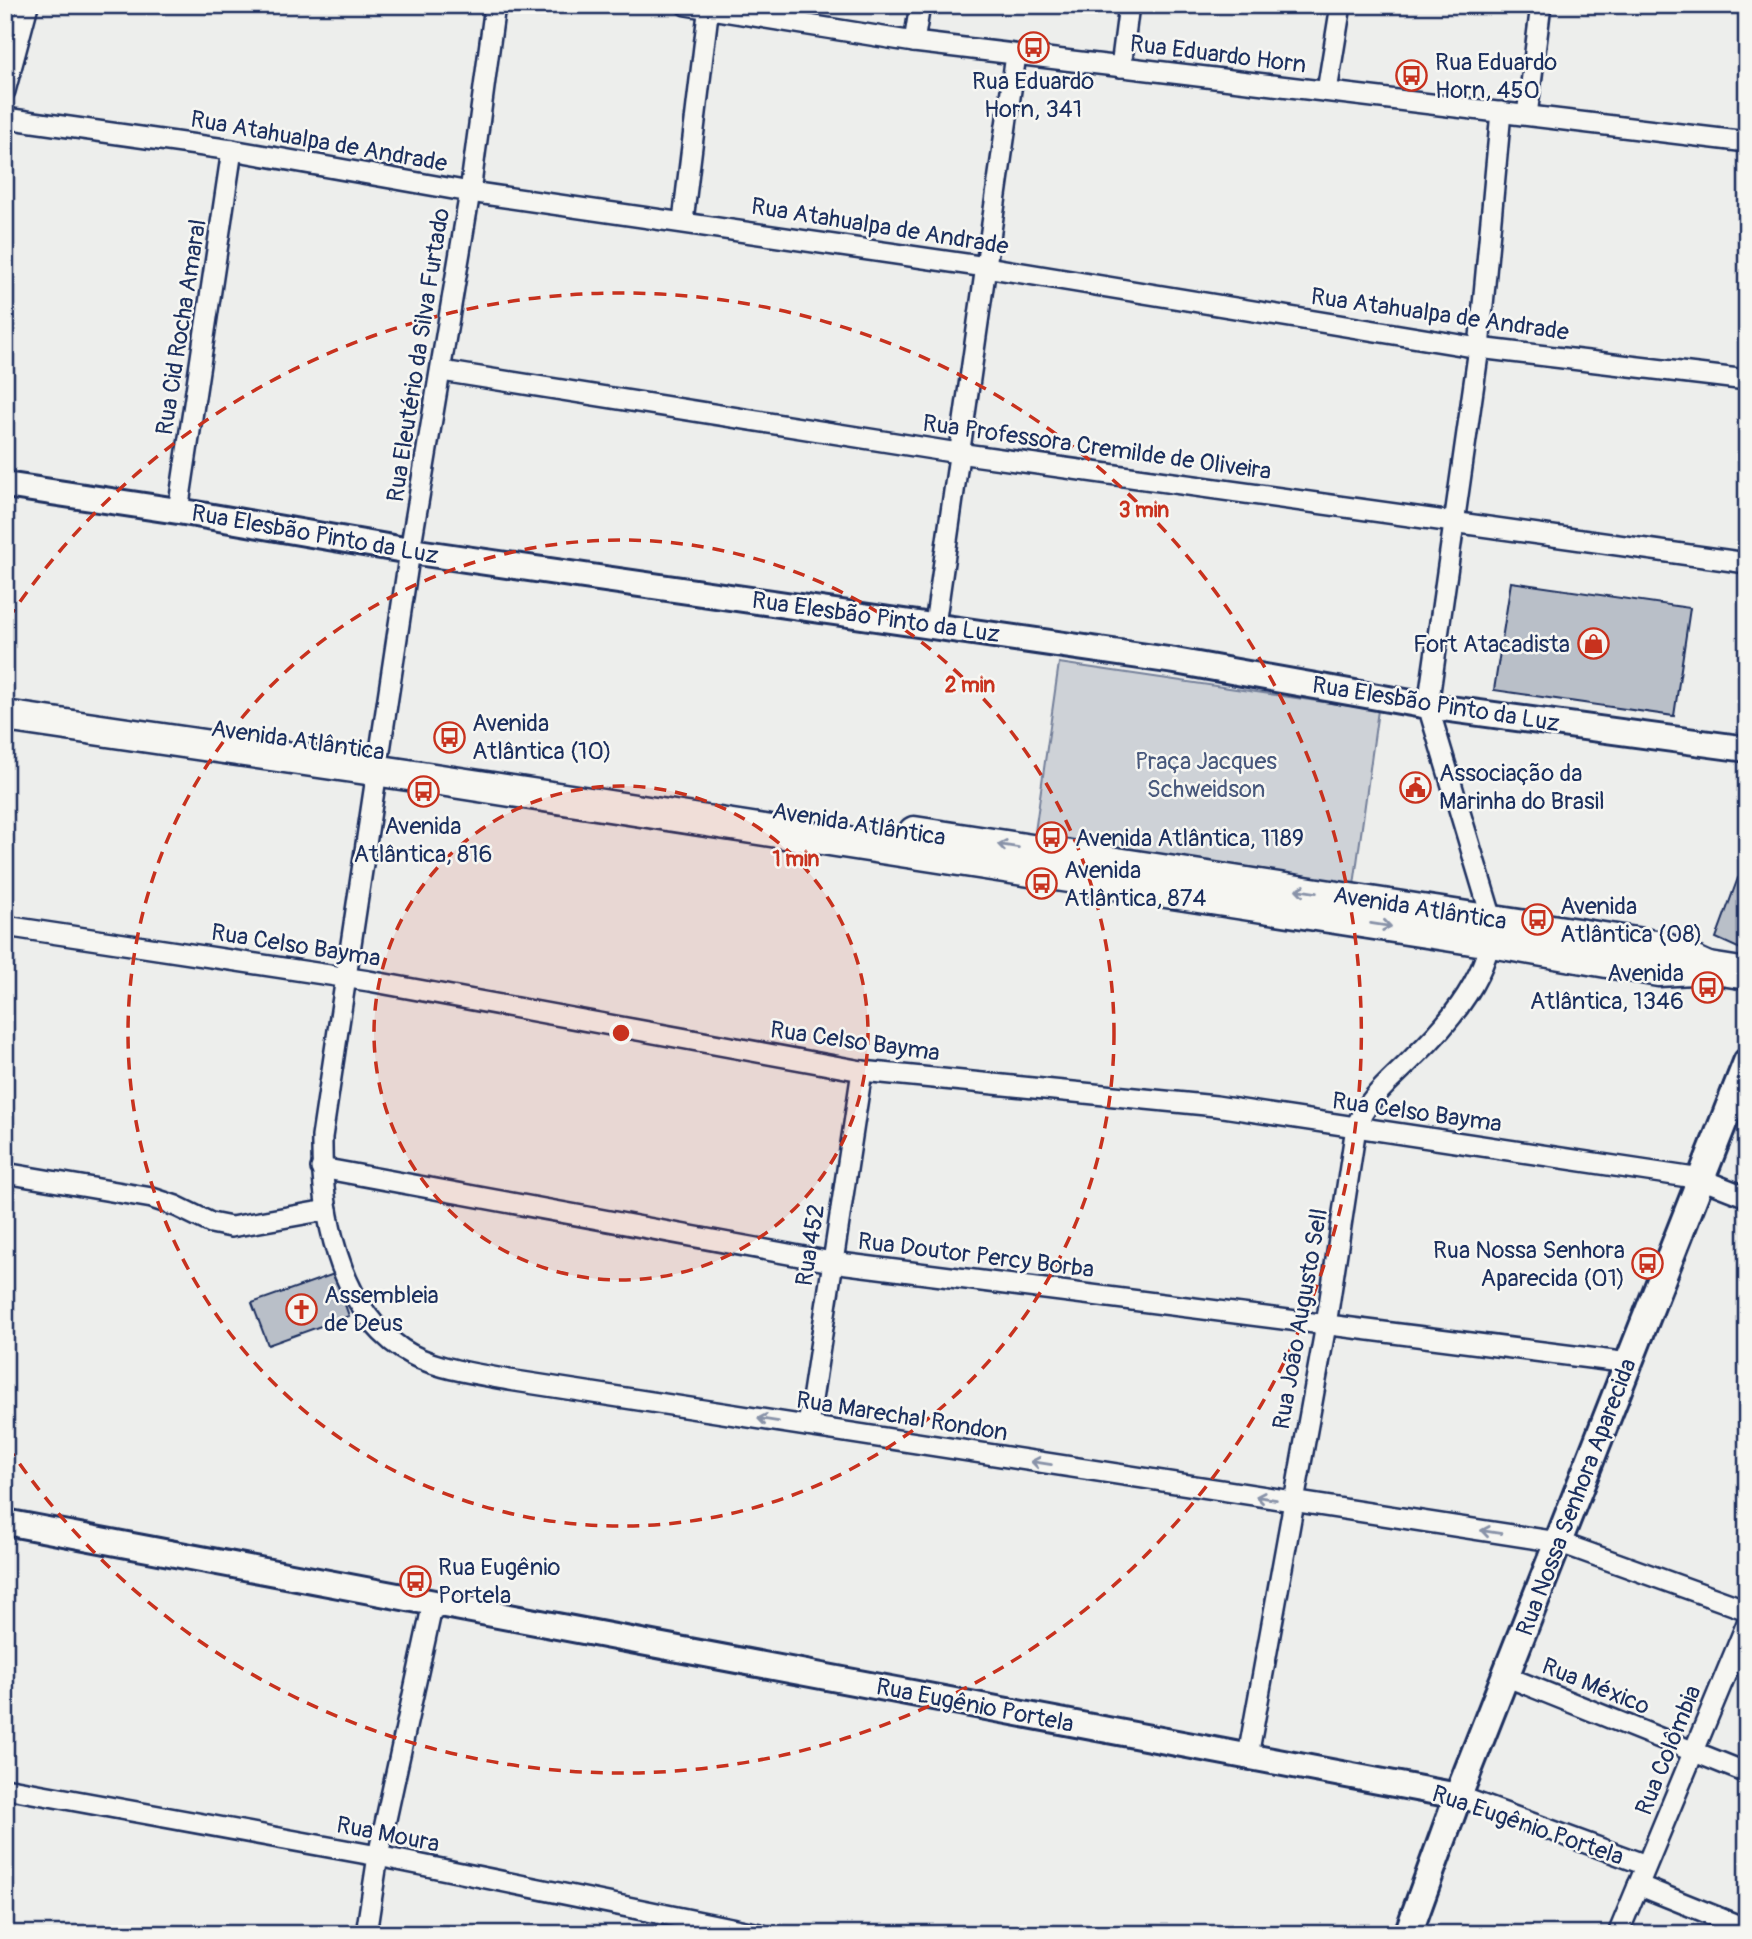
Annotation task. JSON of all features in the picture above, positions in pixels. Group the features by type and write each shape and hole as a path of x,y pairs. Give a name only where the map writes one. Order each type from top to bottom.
{"main road":[{"name":"Avenida Atlântica","path":"5,696 115,723"},
{"name":"Avenida Atlântica","path":"5,716 115,723 378,761 1491,931 1747,974"},
{"name":"Rua Nossa Senhora Aparecida","path":"1408,1934 1458,1796 1747,1062"}],"street":[{"path":"5,91 28,5"},
{"name":"Rua Eleutério da Silva Furtado","path":"327,1210 321,1168 324,1115 410,551 470,192 495,5"},
{"name":"Rua Eduardo Horn","path":"686,5 914,42 1747,142"},
{"path":"914,42 920,5"},
{"path":"1121,67 1129,5"},
{"path":"1327,91 1341,5"},
{"path":"1527,115 1541,5"},
{"path":"683,221 708,7"},
{"path":"936,625 958,453 1016,55"},
{"path":"1491,931 1428,706 1479,348 1501,112"},
{"name":"Rua Atahualpa de Andrade","path":"5,118 232,150 470,192 986,267 1479,348 1747,380"},
{"name":"Rua Cid Rocha Amaral","path":"178,511 232,150"},
{"name":"Rua Professora Cremilde de Oliveira","path":"442,372 958,453 1747,563"},
{"name":"Rua Elesbão Pinto da Luz","path":"5,485 178,511 410,551 1175,661 1428,706 1747,748"},
{"name":"Rua Celso Bayma","path":"5,926 345,977 862,1072 1216,1106 1701,1179 1747,1197"},
{"name":"Rua João Augusto Sell","path":"1248,1756 1326,1325 1356,1127 1373,1098 1417,1055 1448,1019 1481,968 1491,931"},
{"name":"Rua 452","path":"808,1426 862,1072"},
{"name":"Rua Doutor Percy Borba","path":"321,1168 832,1262 1629,1363"},
{"path":"5,1173 152,1198 211,1223 231,1227 327,1210"},
{"name":"Rua Marechal Rondon","path":"327,1210 342,1265 365,1312 392,1341 419,1358 443,1366 509,1380 1558,1542 1747,1610"},
{"name":"Rua Eugênio Portela","path":"5,1522 1458,1796 1646,1865"},
{"path":"366,1934 378,1856 433,1603"},
{"name":"Rua Colômbia","path":"1618,1934 1747,1623"},
{"name":"Rua México","path":"1505,1676 1747,1773"},
{"name":"Rua Moura","path":"5,1788 378,1856 760,1934"},
{"path":"1639,1885 1747,1929"}],"green space":[{"name":"Praça Jacques Schweidson","path":"1059,663 1378,710 1354,885 1034,839"}],"building":[{"name":"Fort Atacadista","path":"1511,582 1690,608 1674,716 1494,690"},
{"path":"1738,878 1747,882 1747,952 1716,938"},
{"name":"Assembleia de Deus","path":"334,1274 349,1316 268,1345 252,1303"}],"place":[{"name":"Rua Eduardo Horn, 341","path":"1033,47"},
{"name":"Rua Eduardo Horn, 450","path":"1412,76"},
{"name":"Fort Atacadista","path":"1593,644"},
{"name":"Avenida Atlântica (10)","path":"449,737"},
{"name":"Associação da Marinha do Brasil","path":"1416,787"},
{"name":"Avenida Atlântica, 816","path":"423,792"},
{"name":"Avenida Atlântica, 1189","path":"1052,838"},
{"name":"Avenida Atlântica, 874","path":"1041,884"},
{"name":"Avenida Atlântica (08)","path":"1537,920"},
{"name":"Avenida Atlântica, 1346","path":"1707,987"},
{"name":"Rua Nossa Senhora Aparecida (01)","path":"1648,1264"},
{"name":"Assembleia de Deus","path":"301,1309"},
{"name":"Rua Eugênio Portela","path":"415,1581"}]}
